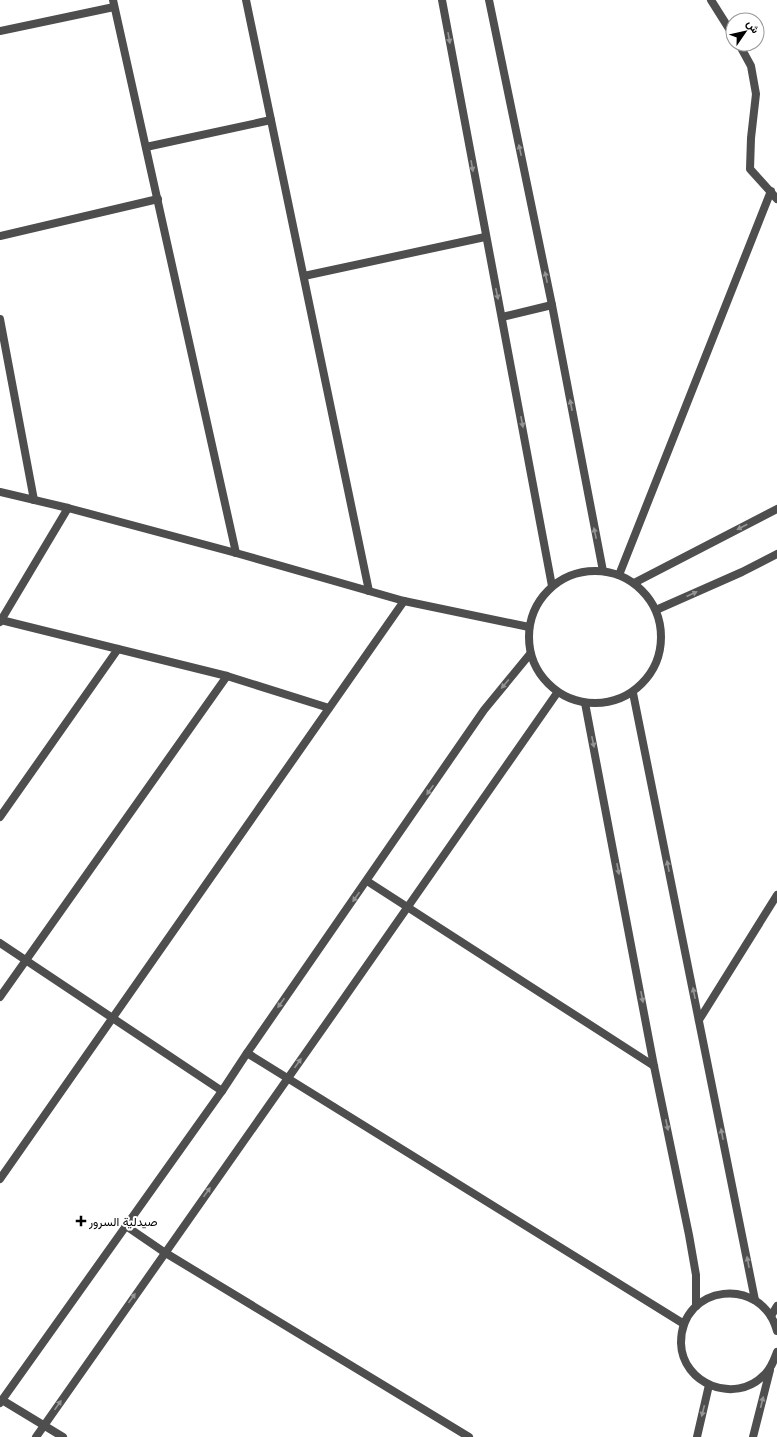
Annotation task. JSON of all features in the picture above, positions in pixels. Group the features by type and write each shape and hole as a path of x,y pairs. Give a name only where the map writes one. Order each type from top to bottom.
{"street":[{"path":"246,0 369,591"},
{"path":"442,0 485,237 502,317 552,586"},
{"path":"489,0 552,305 603,571"},
{"path":"711,0 725,22"},
{"path":"0,31 114,3 236,553"},
{"path":"743,52 751,66 756,94 751,138 750,169 777,199"},
{"path":"146,147 271,120"},
{"path":"619,575 771,191"},
{"path":"0,236 158,199"},
{"path":"304,276 485,237"},
{"path":"502,317 552,305"},
{"path":"0,319 34,500"},
{"path":"0,492 68,508 236,553 404,601 529,627"},
{"path":"68,508 1,621 227,676 329,708"},
{"path":"634,583 777,510"},
{"path":"656,610 742,572 777,554"},
{"path":"585,571 603,571 619,575 634,583 647,595 656,610 662,633 660,656 650,676 633,693 610,703 585,703 557,693 542,678 534,666 530,654 528,643 529,627 537,604 552,586 573,574 585,571"},
{"path":"0,1178 404,601"},
{"path":"0,817 118,649"},
{"path":"63,1437 1,1402 222,1091 484,710 530,654"},
{"path":"0,997 227,676"},
{"path":"36,1437 164,1252 408,909 557,693"},
{"path":"633,693 755,1300"},
{"path":"585,703 654,1066 692,1248 696,1275 696,1306"},
{"path":"367,882 654,1066"},
{"path":"699,1020 777,895"},
{"path":"0,943 26,962 222,1091"},
{"path":"247,1053 684,1324"},
{"path":"126,1226 164,1252 469,1437"},
{"path":"771,1367 764,1376 744,1388 721,1389 709,1385 693,1373 683,1355 682,1334 684,1324 696,1306 707,1298 725,1294 744,1295 755,1300 771,1316 777,1331"},
{"path":"771,1316 777,1306"},
{"path":"753,1437 771,1367 777,1352"},
{"path":"697,1437 709,1385"}],"place":[{"name":"صيدلية السرور","path":"81,1221"}]}
